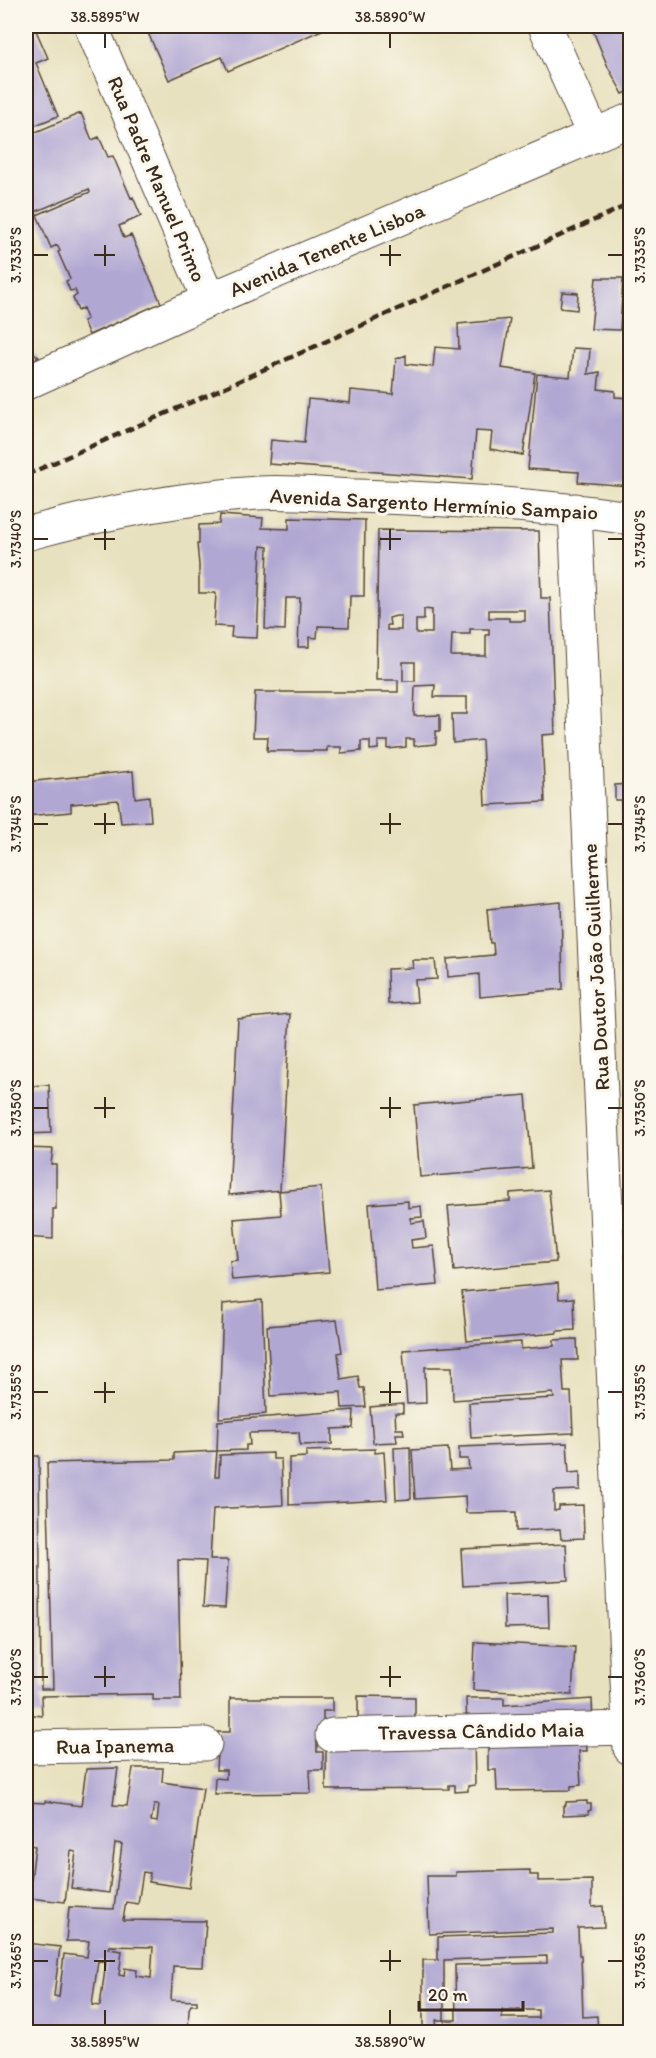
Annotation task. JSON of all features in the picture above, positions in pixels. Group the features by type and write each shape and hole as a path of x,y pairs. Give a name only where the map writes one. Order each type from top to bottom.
{"street":[{"name":"Rua Padre Manuel Primo","path":"91,26 208,300"},
{"path":"545,26 594,136"},
{"name":"Avenida Tenente Lisboa","path":"26,383 208,300 630,120"},
{"name":"Avenida Sargento Hermínio Sampaio","path":"26,534 85,518 173,501 261,493 399,497 575,510 630,518"},
{"name":"Rua Doutor João Guilherme","path":"575,510 623,1378 630,1738"},
{"name":"Travessa Cândido Maia","path":"332,1735 630,1738"},
{"name":"Rua Ipanema","path":"26,1747 205,1744"}],"building":[{"path":"26,26 34,26 48,58 36,63 58,116 26,129"},
{"path":"145,26 331,26 228,71 222,57 169,80"},
{"path":"591,26 630,26 630,91 623,94 608,67"},
{"path":"81,113 92,140 99,137 108,157 113,156 141,216 119,226 124,238 131,235 161,303 89,335 83,321 87,319 83,308 78,311 73,298 77,295 75,290 70,291 66,281 70,279 58,252 60,251 57,245 51,248 37,215 90,192 89,189 35,212 26,190 26,182 30,180 26,169 26,136"},
{"path":"596,278 623,278 620,330 591,329"},
{"path":"562,292 578,293 577,310 560,308"},
{"path":"510,319 502,368 535,373 523,455 490,449 492,432 476,431 472,479 269,464 271,440 304,443 308,399 350,403 351,390 393,394 396,359 406,355 406,364 433,367 435,347 459,349 458,324"},
{"path":"573,348 590,349 588,374 600,372 598,389 615,391 615,397 630,398 630,486 578,482 579,472 528,469 537,374 570,377"},
{"path":"31,351 39,357 26,363 26,353"},
{"path":"220,515 263,518 262,528 289,529 289,518 365,520 364,596 350,596 349,627 318,626 317,638 309,637 309,647 298,647 300,598 286,598 285,630 265,629 268,547 261,546 257,638 231,637 232,627 214,626 216,593 199,593 197,544 199,544 199,525 219,524"},
{"path":"378,530 539,531 541,598 550,598 555,734 542,735 545,802 485,805 482,740 453,743 452,714 467,714 467,697 434,697 435,685 415,686 414,716 440,715 440,731 436,731 436,744 414,746 414,739 406,739 406,747 388,749 388,741 378,741 378,749 370,750 370,741 361,741 361,751 341,753 341,747 327,747 327,751 267,751 268,737 253,737 255,692 398,692 398,680 376,680","holes":["424,609 432,610 432,633 416,633 416,620 424,620","489,610 525,610 525,621 489,618","401,616 401,630 387,630 387,625 390,625 389,618","470,629 489,629 489,635 486,635 486,656 451,656 452,634 470,634","403,662 415,662 415,681 403,681"]},
{"path":"133,771 135,798 149,796 151,821 121,823 118,800 71,804 71,812 26,816 26,782"},
{"path":"630,784 630,827 622,828 621,800 615,800 615,785"},
{"path":"561,902 563,989 480,997 479,974 448,977 447,959 494,955 493,943 490,943 487,909"},
{"path":"412,960 435,960 437,979 415,980 417,1002 388,1004 387,969 413,968"},
{"path":"290,1014 280,1190 229,1195 238,1019"},
{"path":"49,1085 51,1133 26,1134 26,1086"},
{"path":"526,1095 532,1168 420,1177 414,1105"},
{"path":"26,1148 53,1149 51,1164 56,1164 56,1209 53,1209 53,1239 26,1237"},
{"path":"321,1187 329,1272 232,1280 230,1261 238,1260 234,1219 281,1215 279,1191"},
{"path":"549,1190 556,1262 454,1271 448,1206 510,1201 510,1193"},
{"path":"408,1201 408,1208 421,1206 422,1217 410,1218 411,1223 424,1221 426,1238 411,1240 412,1248 434,1246 438,1285 375,1290 369,1204"},
{"path":"558,1283 559,1299 574,1298 575,1330 467,1341 462,1292"},
{"path":"262,1300 266,1414 219,1418 223,1304"},
{"path":"337,1320 342,1352 338,1353 341,1379 358,1376 360,1388 364,1388 366,1407 342,1408 341,1392 271,1396 267,1326"},
{"path":"577,1339 578,1360 562,1360 564,1392 571,1392 573,1433 471,1438 469,1403 554,1398 553,1393 453,1400 452,1367 425,1367 426,1403 407,1404 403,1350 521,1342 521,1349 554,1346 554,1340"},
{"path":"403,1404 403,1413 395,1413 396,1429 403,1429 404,1434 396,1434 397,1442 373,1443 370,1407"},
{"path":"354,1410 353,1428 332,1429 332,1444 300,1445 299,1432 249,1433 250,1445 246,1445 246,1450 217,1451 218,1421"},
{"path":"567,1443 569,1473 580,1472 580,1490 554,1491 554,1511 559,1510 559,1506 583,1505 584,1538 561,1539 560,1529 516,1531 516,1512 466,1513 465,1496 415,1499 412,1450 448,1448 450,1470 469,1469 468,1459 459,1459 459,1447"},
{"path":"410,1447 411,1499 396,1500 394,1448"},
{"path":"375,1449 375,1453 384,1452 387,1500 289,1505 289,1458 306,1457 306,1451"},
{"path":"217,1451 215,1476 219,1476 220,1455 273,1453 273,1459 281,1459 283,1505 213,1509 210,1560 228,1560 225,1608 203,1607 206,1561 178,1560 181,1700 153,1700 153,1694 41,1696 42,1716 26,1714 26,1456 39,1456 41,1689 53,1689 47,1463 174,1460 174,1453"},
{"path":"566,1544 568,1580 463,1586 461,1549"},
{"path":"548,1594 549,1627 505,1628 504,1595"},
{"path":"475,1642 575,1647 572,1695 473,1690"},
{"path":"358,1696 415,1697 415,1731 358,1726"},
{"path":"230,1698 332,1698 332,1711 323,1711 323,1731 317,1731 317,1752 323,1752 323,1770 310,1770 311,1793 214,1794 215,1778 226,1779 226,1770 216,1770 218,1732 230,1732"},
{"path":"466,1698 504,1698 504,1705 592,1699 593,1725 467,1731"},
{"path":"586,1732 587,1751 579,1751 581,1785 571,1786 571,1790 497,1791 496,1770 488,1770 488,1740"},
{"path":"474,1737 475,1785 468,1786 468,1791 455,1792 455,1785 449,1785 449,1789 326,1790 326,1739"},
{"path":"118,1768 113,1805 127,1806 133,1768 163,1768 162,1782 203,1788 189,1888 149,1882 150,1873 143,1872 138,1904 126,1902 123,1920 206,1921 203,1967 173,1966 171,2000 197,2001 197,2005 191,2005 189,2009 188,2032 26,2032 26,1943 60,1947 54,1996 59,1997 64,1954 87,1957 89,1941 66,1941 69,1907 114,1909 122,1844 115,1843 109,1893 71,1888 76,1852 71,1851 65,1902 29,1898 35,1846 30,1845 26,1871 26,1802 45,1803 45,1801 81,1806 86,1769","holes":["154,1805 159,1805 157,1822 151,1821","109,1946 153,1947 151,1978 136,1976 137,1970 125,1968 124,1976 119,1975 122,1951 108,1949","98,1961 106,1962 100,2006 92,2005"]},
{"path":"587,1801 587,1804 591,1804 589,1814 563,1815 563,1806 566,1802"},
{"path":"530,1870 530,1875 538,1875 538,1881 592,1880 592,1907 603,1906 604,1927 578,1928 579,1955 581,1955 583,2017 597,2016 598,2032 445,2032 445,2020 456,2020 455,1965 547,1963 547,1956 444,1960 444,2020 436,2020 437,2032 423,2032 423,1960 438,1960 438,1937 553,1933 553,1929 429,1934 427,1876 456,1876 456,1872","holes":["502,2010 538,2010 538,2018 502,2018"]}],"railway":[{"path":"26,475 630,204"}]}
